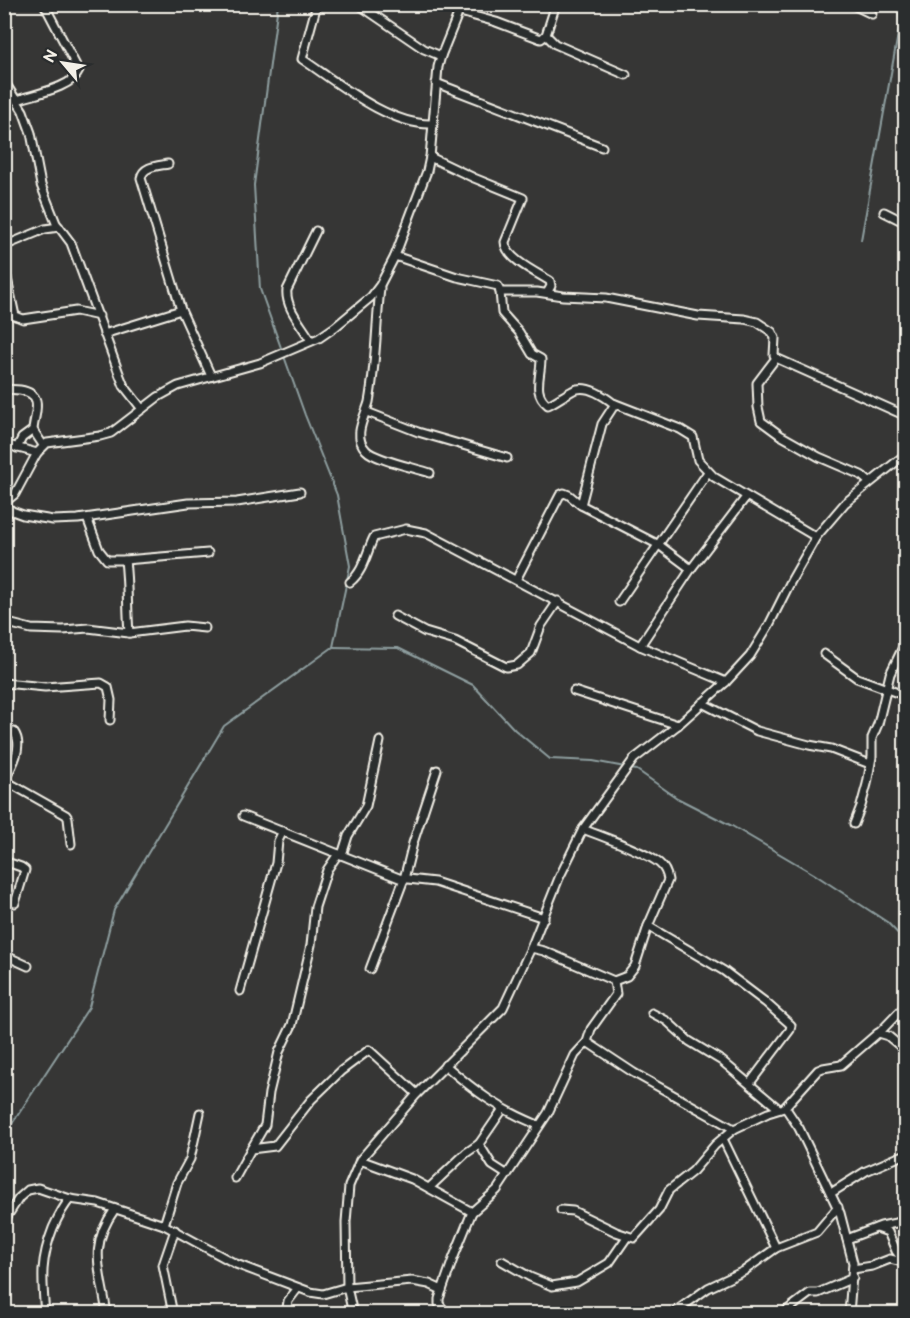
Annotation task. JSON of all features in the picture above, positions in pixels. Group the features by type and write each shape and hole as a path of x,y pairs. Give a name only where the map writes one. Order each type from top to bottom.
{"street":[{"path":"17,100 66,84 76,77 79,71 44,4"},
{"path":"317,4 302,59 358,96 392,115 420,125 433,124"},
{"path":"358,4 424,49 441,56"},
{"path":"300,492 237,502 188,503 87,518 52,520 36,519 12,511 4,504 15,494 43,445 111,433 142,409 178,386 260,363 311,342 335,327 371,297 395,256 415,205 430,157 436,83 441,56 462,4"},
{"path":"460,12 496,22 537,39 543,39 556,4"},
{"path":"851,4 872,14"},
{"path":"546,34 555,44 626,75"},
{"path":"4,81 17,100 28,123 41,185 59,227 71,243 124,386 142,409"},
{"path":"436,83 602,147"},
{"path":"430,157 523,198 505,247 525,266 550,281 551,286 546,293"},
{"path":"168,164 145,170 141,178 181,310 211,376"},
{"path":"884,213 906,223"},
{"path":"4,246 45,229 59,227"},
{"path":"311,342 286,296 316,231"},
{"path":"395,256 457,277 498,286 502,313 519,332 532,354 541,358 538,393 543,402 548,405 559,401 575,388 586,389 615,404 680,429 693,437 698,460 708,472 746,497 816,537"},
{"path":"4,264 15,316"},
{"path":"380,285 376,321 375,367 367,412 359,432 364,448 372,455 430,473"},
{"path":"500,292 606,298 698,316 736,317 757,322 772,332 775,338 774,355 776,358 906,416"},
{"path":"104,334 181,310"},
{"path":"4,311 23,320 76,311 99,316"},
{"path":"776,358 757,383 761,421 780,435 819,457 861,475 869,482"},
{"path":"4,389 21,390 28,393 35,399 37,408 33,430 22,438 17,448"},
{"path":"581,505 602,424 615,404"},
{"path":"367,412 418,432 507,458"},
{"path":"33,430 43,445"},
{"path":"4,444 37,453"},
{"path":"353,1314 347,1287 346,1222 349,1186 360,1160 417,1094 503,1008 544,918 559,878 583,829 634,759 678,725 726,682 750,656 816,537 845,503 906,454"},
{"path":"620,602 708,472"},
{"path":"516,580 560,495 564,493 581,505 659,544 691,569"},
{"path":"640,646 691,569 746,497"},
{"path":"87,518 99,550 107,561 208,553"},
{"path":"350,582 360,575 374,537 406,530 426,533 640,646 726,682"},
{"path":"125,560 128,588 126,614 129,633"},
{"path":"394,616 425,632 455,640 506,667 517,665 531,653 541,626 558,601"},
{"path":"4,622 31,629 88,628 129,633 185,626 205,628"},
{"path":"854,824 861,806 870,764 871,741 895,662 906,641"},
{"path":"824,654 857,678 906,696"},
{"path":"4,683 45,687 101,683 108,687 111,700 110,720"},
{"path":"574,691 678,725"},
{"path":"702,703 757,731 831,749 870,764"},
{"path":"4,729 15,732 18,740 15,760 5,779 66,815 71,844"},
{"path":"235,1178 265,1125 279,1052 292,1024 311,945 315,907 327,870 340,854 366,806 380,741"},
{"path":"370,969 404,879 437,770"},
{"path":"243,816 404,879 435,882 544,918"},
{"path":"531,948 544,951 614,981 632,972 648,926 668,880 664,868 651,858 583,829"},
{"path":"240,991 276,863 278,841 283,831"},
{"path":"4,861 25,870 15,903"},
{"path":"648,926 724,971 791,1025 790,1030 750,1083"},
{"path":"4,955 28,966"},
{"path":"447,1314 439,1304 442,1290 472,1212 497,1190 548,1113 575,1055 587,1042 591,1029 616,994 614,981"},
{"path":"561,1210 573,1211 627,1237 636,1237 659,1210 669,1190 693,1171 723,1138 734,1129 782,1108 823,1068 842,1065 868,1040 880,1032 906,1005"},
{"path":"652,1013 667,1021 689,1041 722,1061 782,1108 799,1128 838,1208 847,1239 853,1274 849,1314"},
{"path":"880,1032 906,1051"},
{"path":"587,1042 634,1072 734,1129"},
{"path":"251,1149 275,1146 311,1100 341,1071 369,1050 417,1094"},
{"path":"446,1065 483,1097 538,1125"},
{"path":"429,1188 466,1153 479,1144 503,1109"},
{"path":"164,1225 177,1183 189,1159 200,1113"},
{"path":"723,1138 776,1248"},
{"path":"479,1144 492,1165 506,1174"},
{"path":"831,1193 866,1171 906,1154"},
{"path":"360,1160 412,1179 472,1212"},
{"path":"4,1221 19,1198 28,1190 38,1188 70,1199 98,1203 164,1225 236,1264 298,1288 323,1294 347,1287 412,1281 429,1284 442,1290"},
{"path":"45,1314 42,1273 45,1249 60,1211 70,1199"},
{"path":"672,1314 708,1288 744,1271 776,1248 817,1232 838,1208"},
{"path":"107,1314 97,1256 104,1225 114,1209"},
{"path":"847,1239 906,1221"},
{"path":"877,1228 888,1232 896,1251 905,1263"},
{"path":"173,1314 163,1265 175,1230"},
{"path":"502,1261 552,1286 577,1282 609,1263 627,1237"},
{"path":"782,1314 810,1293 818,1293 872,1266 890,1259 905,1263"},
{"path":"286,1314 288,1300 298,1288"},
{"path":"545,1314 550,1311 558,1314"}],"waterway":[{"path":"4,1136 89,1007 114,910 224,726 333,647 350,566 337,495 305,415 260,289 254,185 278,4"},
{"path":"861,240 900,23 898,4"},
{"path":"333,647 398,648 473,685 515,730 550,759 593,761 625,767"},
{"path":"630,769 637,770 677,798 732,826 814,874 887,922 906,942"}]}
